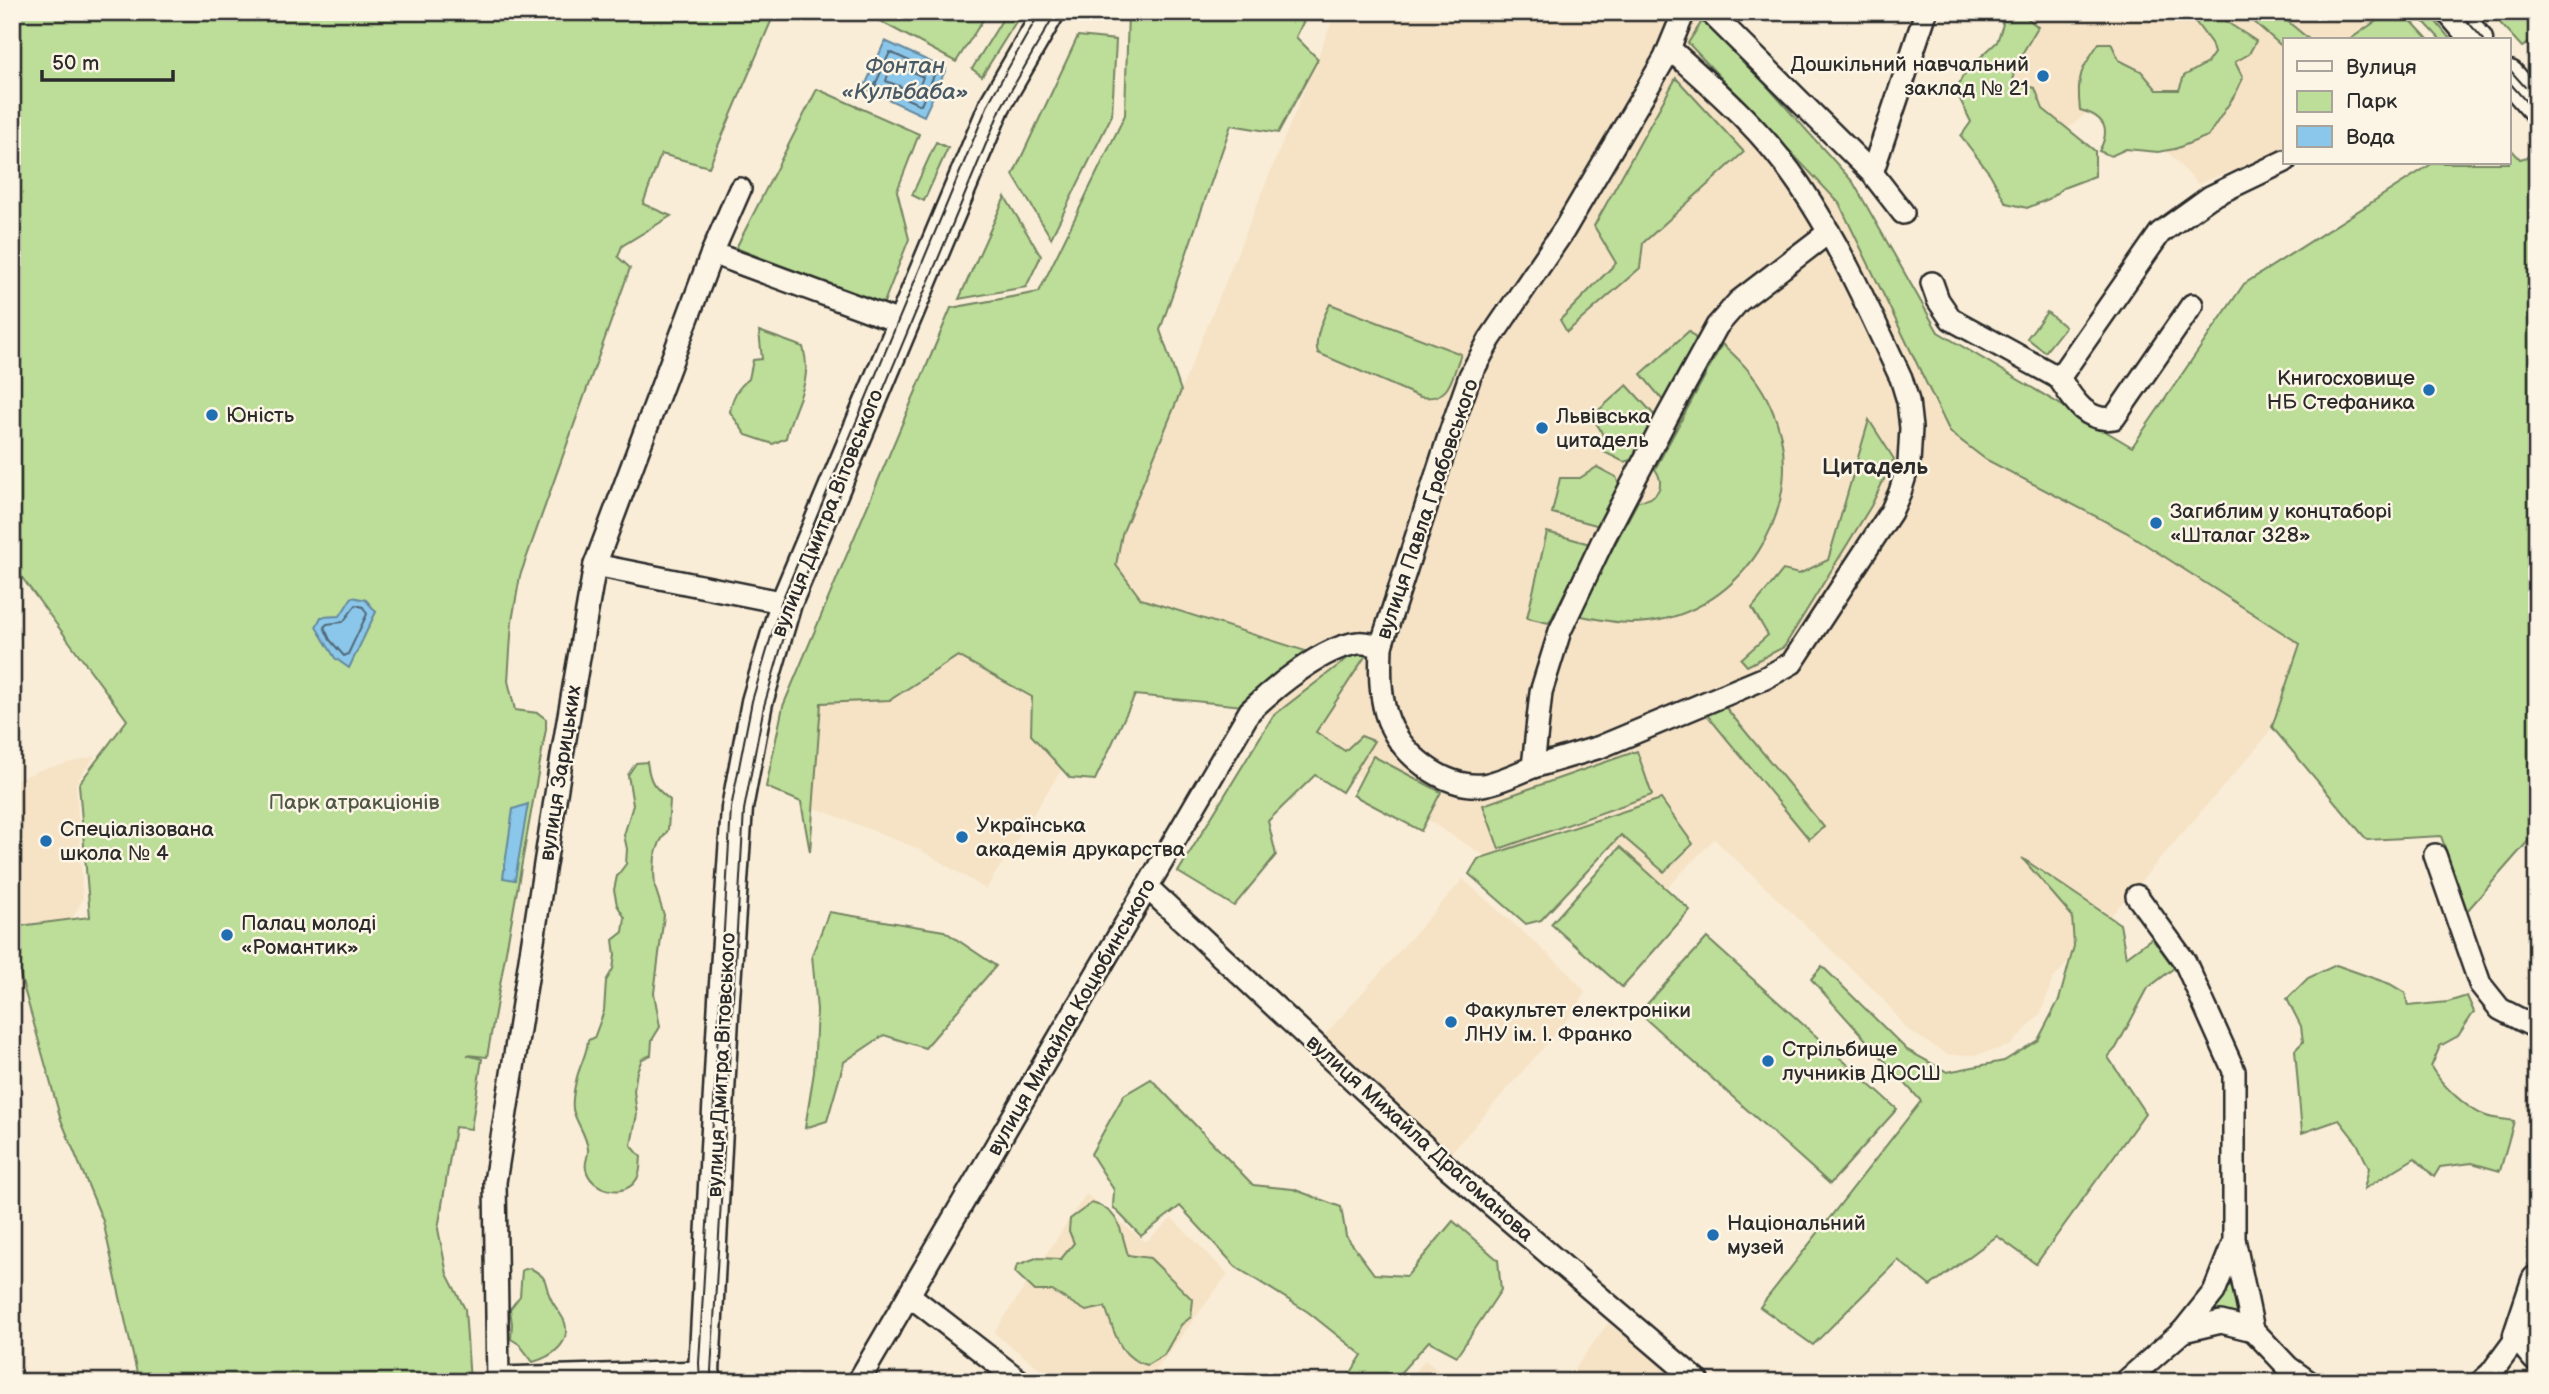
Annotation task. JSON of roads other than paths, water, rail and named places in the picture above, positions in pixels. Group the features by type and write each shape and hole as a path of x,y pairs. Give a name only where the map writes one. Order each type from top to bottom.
{"main road":[{"name":"вулиця Дмитра Вітовського","path":"706,1377 724,999 737,808 757,702 786,603 995,105 1049,12"},
{"path":"2453,12 2475,38"},
{"path":"2510,77 2537,108"},
{"path":"2528,1346 2537,1281"}],"street":[{"name":"вулиця Павла Грабовського","path":"1670,49 1762,136 1799,183 1829,232 1901,378 1908,401 1911,428 1909,464 1891,512 1792,663 1765,678 1600,747 1483,785 1460,784 1435,773 1416,759 1405,750 1390,728 1380,684 1381,646 1470,376 1490,339 1564,230 1670,49 1684,12"},
{"path":"1710,12 1872,173 1903,213"},
{"path":"1872,173 1926,12"},
{"path":"2059,378 2160,233 2210,197 2283,161"},
{"name":"вулиця Зарицьких","path":"498,1380 495,1182 595,565 712,253 740,189"},
{"path":"1534,767 1541,692 1556,640 1604,538 1717,326 1739,301 1829,232"},
{"path":"712,253 905,324"},
{"path":"1932,283 1938,300 1951,319 2059,378 2077,405 2096,417 2115,418 2192,305"},
{"path":"595,565 786,603"},
{"name":"вулиця Михайла Коцюбинського","path":"858,1382 1250,710 1321,656 1359,643 1381,646"},
{"path":"2435,855 2480,985 2500,1009 2537,1028"},
{"name":"вулиця Михайла Драгоманова","path":"1147,887 1439,1160 1699,1382"},
{"path":"2137,896 2185,962 2216,1025 2234,1071 2234,1239 2253,1330 2288,1367 2309,1382"},
{"path":"2125,1382 2183,1331 2216,1288 2234,1239"},
{"path":"909,1295 1021,1382"},
{"path":"2183,1331 2221,1322 2253,1330"},
{"path":"2481,1382 2528,1346"},
{"path":"498,1380 706,1377"}],"water":[{"name":"Фонтан «Кульбаба»","path":"885,41 946,69 924,116 864,88"},
{"path":"352,597 366,600 376,612 349,668 335,658 316,627 321,617 340,616"},
{"path":"528,804 515,880 503,878 513,809"}],"tram line":[{"path":"700,1382 731,808 752,701 781,603 989,102 1040,12"},
{"path":"712,1382 744,810 764,706 793,606 1001,108 1056,12"},
{"path":"2459,12 2482,38"},
{"path":"2510,70 2525,87"},
{"path":"2510,83 2537,114"}],"place":[{"name":"Дошкільний навчальний заклад № 21","path":"2043,76"},
{"name":"Книгосховище НБ Стефаника","path":"2429,390"},
{"name":"Юність","path":"212,415"},
{"name":"Львівська цитадель","path":"1542,428"},
{"name":"Загиблим у концтаборі «Шталаг 328»","path":"2156,523"},
{"name":"Українська академія друкарства","path":"962,837"},
{"name":"Спеціалізована школа № 4","path":"46,841"},
{"name":"Палац молоді «Романтик»","path":"227,935"},
{"name":"Факультет електроніки ЛНУ ім. І. Франко","path":"1451,1022"},
{"name":"Стрільбище лучників ДЮСШ","path":"1768,1061"},
{"name":"Національний музей","path":"1713,1235"}],"district":[{"name":"Цитадель","path":"1875,466"}],"park label":[{"name":"Парк атракціонів","path":"354,802"}]}
